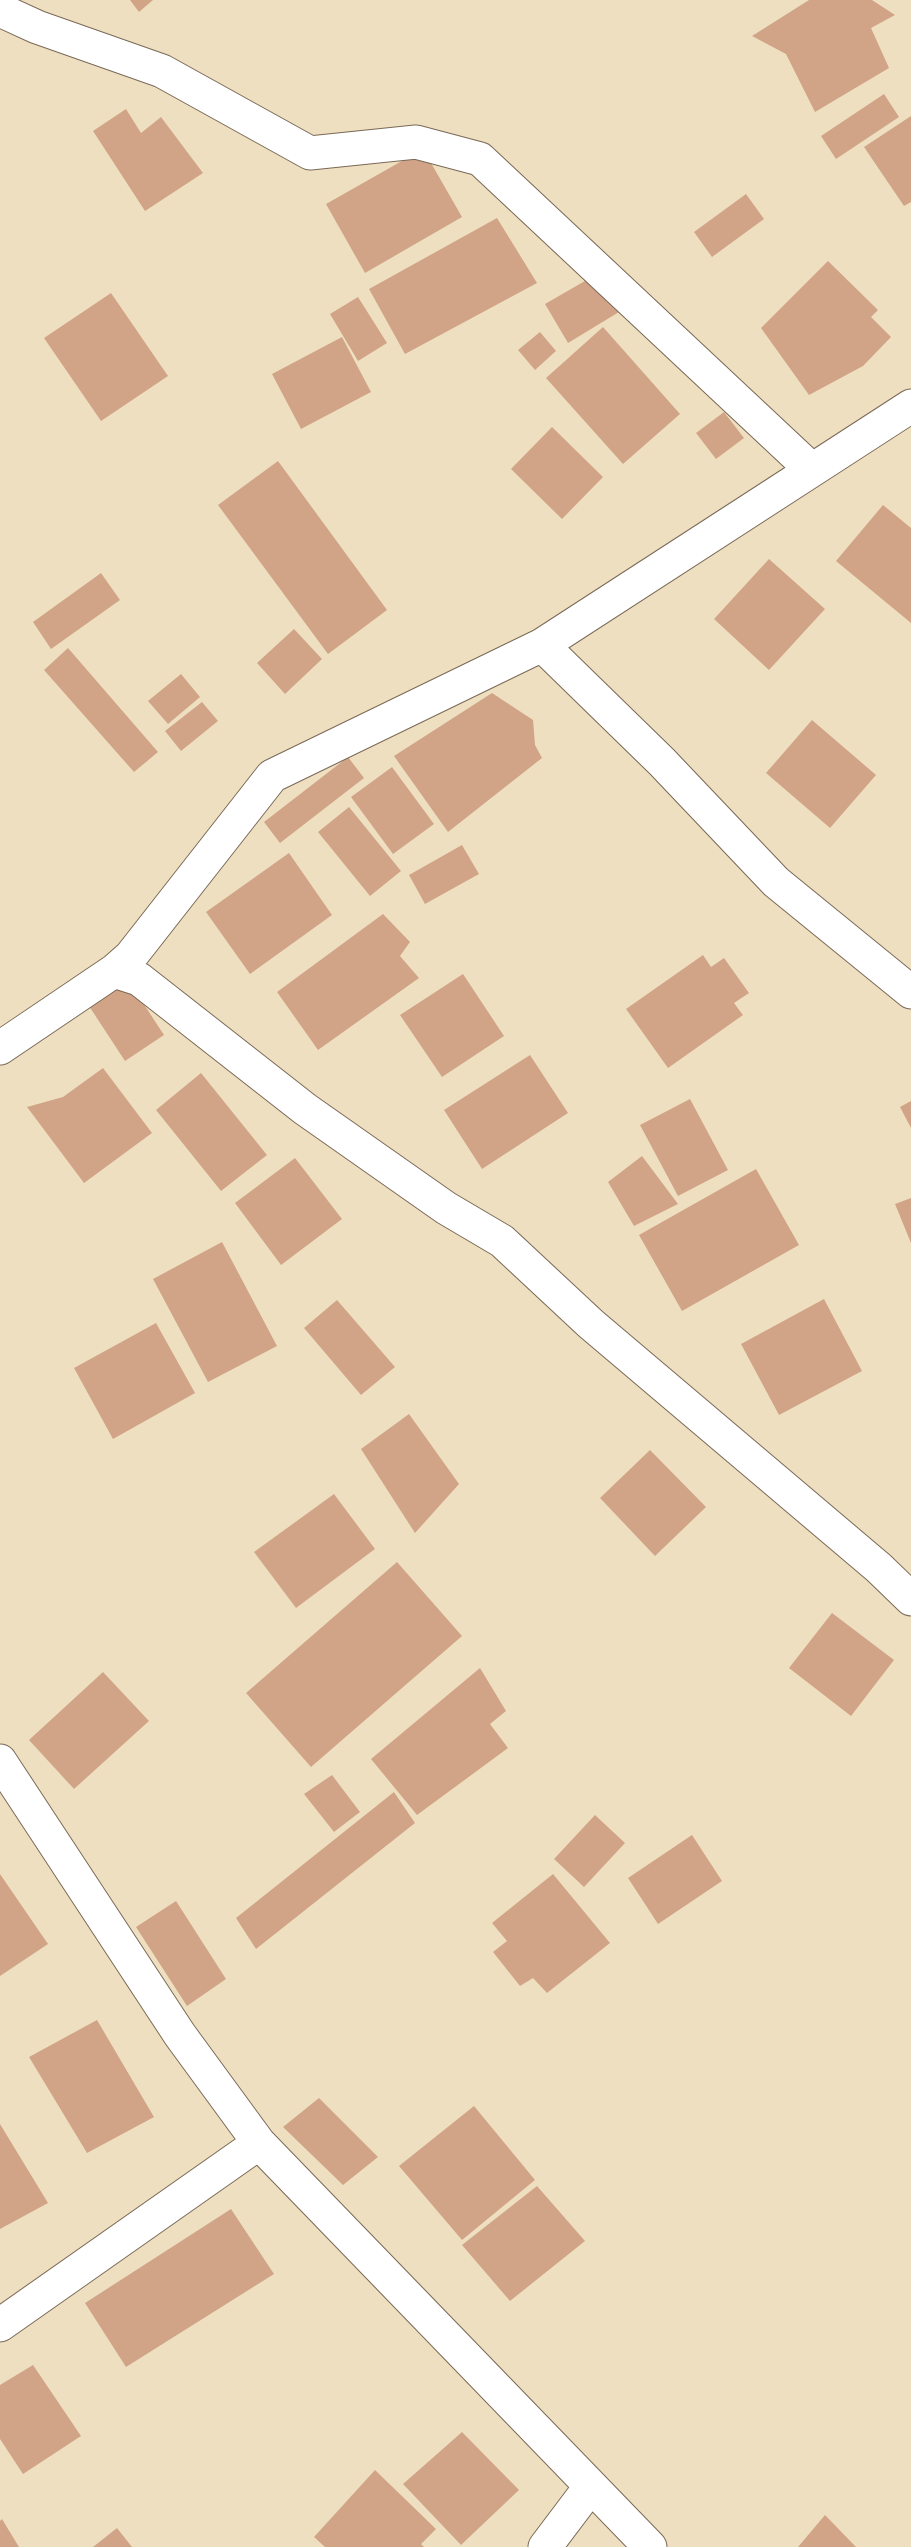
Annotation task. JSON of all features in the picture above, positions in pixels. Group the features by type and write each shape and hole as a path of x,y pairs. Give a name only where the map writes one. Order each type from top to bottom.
{"street":[{"path":"0,10 37,27 162,71 310,153 416,142 480,159 812,470"},
{"path":"0,1047 114,971 131,956 272,776 542,645 911,406"},
{"path":"542,645 662,762 776,882 911,993"},
{"path":"114,971 139,979 305,1109 446,1208 502,1241 591,1324 879,1568 911,1599"},
{"path":"1,1765 180,2036 259,2143 650,2547"},
{"path":"0,2325 259,2143"},
{"path":"545,2547 591,2486"}],"building":[{"path":"130,0 153,0 139,12"},
{"path":"809,0 872,0 895,15 871,28 889,68 815,112 786,54 752,36"},
{"path":"884,94 899,117 836,159 821,136"},
{"path":"126,109 141,133 161,117 203,173 145,211 93,131"},
{"path":"911,116 911,202 904,206 864,147"},
{"path":"423,149 462,217 365,273 326,204"},
{"path":"746,194 764,219 712,257 694,232"},
{"path":"497,218 537,283 405,354 369,289"},
{"path":"828,261 878,310 871,317 891,337 863,366 809,395 761,328"},
{"path":"597,274 619,312 568,343 545,304"},
{"path":"111,293 168,376 101,421 44,338"},
{"path":"358,297 387,343 358,361 330,314"},
{"path":"603,327 680,414 623,464 546,378"},
{"path":"540,332 556,351 535,370 518,350"},
{"path":"342,337 371,392 301,429 272,374"},
{"path":"724,412 744,438 716,459 696,433"},
{"path":"552,427 603,477 562,519 511,469"},
{"path":"278,461 387,610 328,654 218,505"},
{"path":"883,505 911,528 911,623 836,561"},
{"path":"769,559 825,609 769,670 714,619"},
{"path":"101,573 120,600 51,649 33,622"},
{"path":"294,629 322,659 285,694 257,663"},
{"path":"68,648 158,752 134,772 44,670"},
{"path":"181,674 200,697 168,724 148,701"},
{"path":"492,693 533,720 535,745 542,758 448,832 394,756"},
{"path":"202,702 218,721 181,751 165,731"},
{"path":"812,720 876,775 830,828 766,773"},
{"path":"348,757 364,778 280,843 264,822"},
{"path":"392,767 434,824 393,854 351,797"},
{"path":"349,807 401,871 370,896 318,832"},
{"path":"462,845 479,874 425,904 409,875"},
{"path":"289,853 332,915 250,974 206,912"},
{"path":"383,914 410,942 400,956 419,978 318,1050 277,992"},
{"path":"703,955 711,967 724,958 749,993 734,1003 743,1015 668,1068 626,1009"},
{"path":"463,974 504,1036 442,1077 400,1015"},
{"path":"128,980 164,1035 125,1061 89,1006"},
{"path":"530,1055 568,1113 482,1169 444,1110"},
{"path":"103,1068 152,1133 84,1183 27,1107 63,1097"},
{"path":"201,1073 267,1155 221,1191 156,1110"},
{"path":"690,1099 728,1170 678,1196 640,1125"},
{"path":"911,1101 911,1128 900,1107"},
{"path":"642,1156 678,1204 634,1226 608,1182"},
{"path":"295,1158 342,1219 281,1265 235,1203"},
{"path":"756,1169 799,1245 682,1311 639,1235"},
{"path":"911,1198 911,1243 895,1204"},
{"path":"222,1242 277,1346 208,1382 153,1279"},
{"path":"824,1299 862,1371 779,1415 741,1344"},
{"path":"337,1300 395,1367 361,1395 304,1328"},
{"path":"156,1323 195,1393 113,1439 74,1368"},
{"path":"409,1414 459,1484 415,1533 361,1449"},
{"path":"650,1450 706,1507 655,1556 600,1498"},
{"path":"334,1494 375,1549 296,1608 254,1552"},
{"path":"397,1562 462,1636 311,1767 246,1693"},
{"path":"832,1613 894,1660 851,1716 789,1668"},
{"path":"480,1668 506,1711 490,1724 508,1748 417,1815 371,1759"},
{"path":"103,1672 149,1721 74,1789 29,1740"},
{"path":"332,1775 360,1812 334,1832 304,1794"},
{"path":"394,1792 415,1823 256,1949 236,1918"},
{"path":"595,1815 625,1843 584,1887 554,1859"},
{"path":"692,1835 722,1881 658,1924 628,1878"},
{"path":"0,1874 48,1944 0,1976"},
{"path":"553,1874 610,1943 547,1993 533,1978 520,1986 493,1952 507,1941 492,1923"},
{"path":"176,1901 226,1979 187,2006 136,1927"},
{"path":"97,2020 154,2117 87,2153 29,2057"},
{"path":"319,2098 378,2157 343,2185 283,2127"},
{"path":"474,2106 535,2180 462,2240 399,2166"},
{"path":"0,2124 48,2203 0,2229"},
{"path":"537,2186 585,2241 510,2301 462,2245"},
{"path":"231,2209 274,2274 126,2367 85,2303"},
{"path":"33,2365 81,2436 23,2474 0,2439 0,2385"},
{"path":"462,2432 519,2490 461,2545 403,2484"},
{"path":"375,2470 436,2529 421,2544 424,2547 325,2547 314,2537"},
{"path":"825,2515 856,2547 798,2547"},
{"path":"2,2519 19,2547 0,2547 0,2521"},
{"path":"117,2528 132,2547 93,2547"}]}
